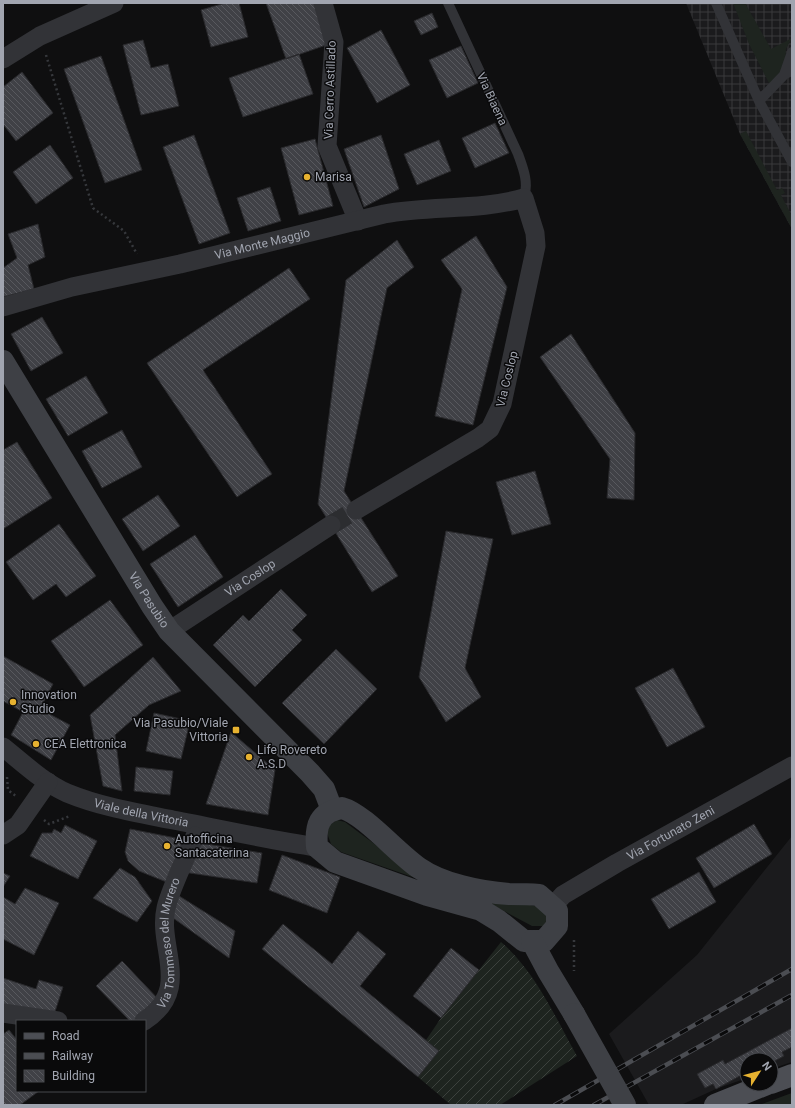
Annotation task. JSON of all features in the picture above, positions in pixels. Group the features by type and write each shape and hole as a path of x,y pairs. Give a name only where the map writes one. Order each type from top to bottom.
{"main road":[{"path":"779,1080 792,1075"},
{"path":"714,1105 747,1092"}],"street":[{"path":"3,59 40,36 114,3"},
{"name":"Via Cerro Astillado","path":"323,3 334,42 328,146 358,221"},
{"name":"Via Monte Maggio","path":"3,307 72,288 406,210 503,204 524,198"},
{"name":"Via Coslop","path":"356,510 478,438 490,429 496,421 511,369 536,246 534,233 524,198"},
{"name":"Via Pasubio","path":"3,361 152,606 169,631 310,772 324,789 332,810"},
{"name":"Via Coslop","path":"169,631 331,525"},
{"name":"Viale della Vittoria","path":"3,747 48,782 66,793 124,810 276,841 317,847"},
{"name":"Via Fortunato Zeni","path":"553,906 563,895 617,863 792,766"},
{"path":"3,835 18,825 48,782"},
{"path":"342,808 355,813 403,856 432,876 476,889 510,894 539,895 557,911 557,926 544,941 524,941 481,910 427,895 335,862 317,847 316,835 318,823 332,810 342,808"},
{"name":"Via Tommaso del Murero","path":"145,1020 155,1013 165,1000 171,978 171,960 164,920 195,836"},
{"path":"532,941 625,1105"},
{"path":"3,1013 51,1020"}],"lane":[{"name":"Via Biaena","path":"448,3 518,154 525,174 527,189 524,198"},
{"path":"716,3 759,101 792,162"},
{"path":"759,101 788,73 792,52"}],"path":[{"path":"40,36 93,208 124,231 148,271"},
{"path":"7,775 8,790"},
{"path":"49,824 74,814"}],"shaded area":[{"path":"686,3 792,3 792,229 740,134"},
{"path":"733,3 745,3 771,49 792,38 786,49 785,66 770,85 749,44"},
{"path":"746,131 777,190 782,188 785,193 781,195 792,216 792,229 740,134"},
{"path":"337,820 345,822 424,881 341,852 331,844 327,833 330,825"},
{"path":"792,836 792,1062 779,1066 779,1052 739,1052 739,1081 716,1089 681,1105 649,1105 609,1034 697,955"},
{"path":"476,896 536,906 549,915 546,926 532,926"},
{"path":"501,942 525,967 535,981 577,1056 500,1105 451,1105 418,1077 439,1051 426,1040 441,1018"},
{"path":"792,1093 792,1105 759,1105 789,1094"}],"building":[{"path":"225,3 239,3 248,37 211,47 201,10"},
{"path":"266,3 314,3 329,44 286,59"},
{"path":"432,13 438,27 421,35 414,21"},
{"path":"381,30 410,85 377,103 347,48"},
{"path":"143,40 151,68 168,64 179,106 141,115 123,45"},
{"path":"461,46 478,83 447,98 429,60"},
{"path":"299,54 313,94 243,117 229,78"},
{"path":"101,56 142,170 105,183 64,69"},
{"path":"22,72 53,113 16,141 3,124 3,87"},
{"path":"495,123 509,153 475,168 462,138"},
{"path":"194,135 230,233 199,244 163,147"},
{"path":"381,135 399,189 364,207 344,149"},
{"name":"Marisa","path":"315,139 333,206 299,215 281,148"},
{"path":"439,140 451,171 417,185 404,154"},
{"path":"50,145 73,178 36,204 13,172"},
{"path":"270,187 281,221 248,231 237,198"},
{"path":"38,224 45,257 28,265 34,289 3,297 3,268 17,258 8,234"},
{"path":"476,236 507,287 473,425 435,416 462,289 441,260"},
{"path":"397,240 414,267 387,288 344,491 398,576 372,592 318,504 346,280"},
{"path":"289,268 310,299 203,370 272,474 237,497 147,363"},
{"path":"42,317 63,353 31,371 11,334"},
{"path":"571,334 635,433 634,500 607,498 610,459 540,357"},
{"path":"86,376 108,413 68,436 46,399"},
{"path":"122,430 142,467 102,488 82,451"},
{"path":"17,442 52,498 3,529 3,450"},
{"path":"535,471 551,524 512,535 496,482"},
{"path":"158,495 180,526 143,551 122,519"},
{"path":"59,524 96,576 66,597 56,584 33,600 6,562"},
{"path":"446,531 493,539 465,668 481,697 446,722 419,677"},
{"path":"195,535 223,577 178,607 150,564"},
{"path":"281,589 307,615 292,630 302,640 255,687 213,645 243,615 249,621"},
{"path":"110,600 143,645 84,687 51,641"},
{"path":"336,649 377,689 324,744 282,703"},
{"path":"3,656 53,684 40,709 70,725 51,760 11,735 23,712 3,701"},
{"path":"153,657 181,691 149,705 115,735 122,791 103,786 90,715"},
{"path":"673,668 705,727 667,747 635,688"},
{"path":"154,713 190,721 181,759 146,751"},
{"path":"231,732 275,770 268,815 206,804"},
{"path":"136,767 173,771 170,795 134,791"},
{"path":"754,824 772,854 714,888 696,858"},
{"path":"65,825 97,841 78,879 30,856 42,833 52,833 54,829 61,833"},
{"path":"130,829 191,841 174,885 139,871 128,861 125,852"},
{"path":"194,842 262,853 257,883 183,872"},
{"path":"282,855 340,877 327,913 269,890"},
{"path":"120,868 135,877 152,901 137,922 93,898"},
{"path":"699,872 716,902 669,929 651,899"},
{"path":"3,873 10,876 3,887"},
{"path":"25,888 59,903 34,955 3,939 3,897 15,904"},
{"path":"176,894 235,931 229,958 169,915"},
{"path":"283,924 332,964 358,931 386,954 360,986 439,1051 418,1077 262,949"},
{"path":"451,948 479,970 441,1018 413,996"},
{"path":"122,961 160,1001 140,1020 129,1020 96,986"},
{"path":"3,978 36,989 39,980 63,987 52,1020 3,1007"},
{"path":"792,1028 792,1047 782,1052 784,1056 779,1059 779,1052 747,1052"},
{"path":"9,1030 16,1039 16,1092 38,1092 20,1105 3,1105 3,1034"},
{"path":"739,1056 739,1076 716,1089 713,1084 705,1088 697,1074 723,1060 725,1064"}],"tunnel":[{"path":"331,525 356,510"}],"railway":[{"path":"555,1105 792,969"},
{"path":"594,1105 792,995"}],"place":[{"name":"Marisa","path":"307,177"},
{"name":"Innovation Studio","path":"13,702"},
{"name":"Via Pasubio/Viale Vittoria","path":"236,730"},
{"name":"CEA Elettronica","path":"36,744"},
{"name":"Life Rovereto A.S.D","path":"249,757"},
{"name":"Autofficina Santacaterina","path":"167,846"}]}
